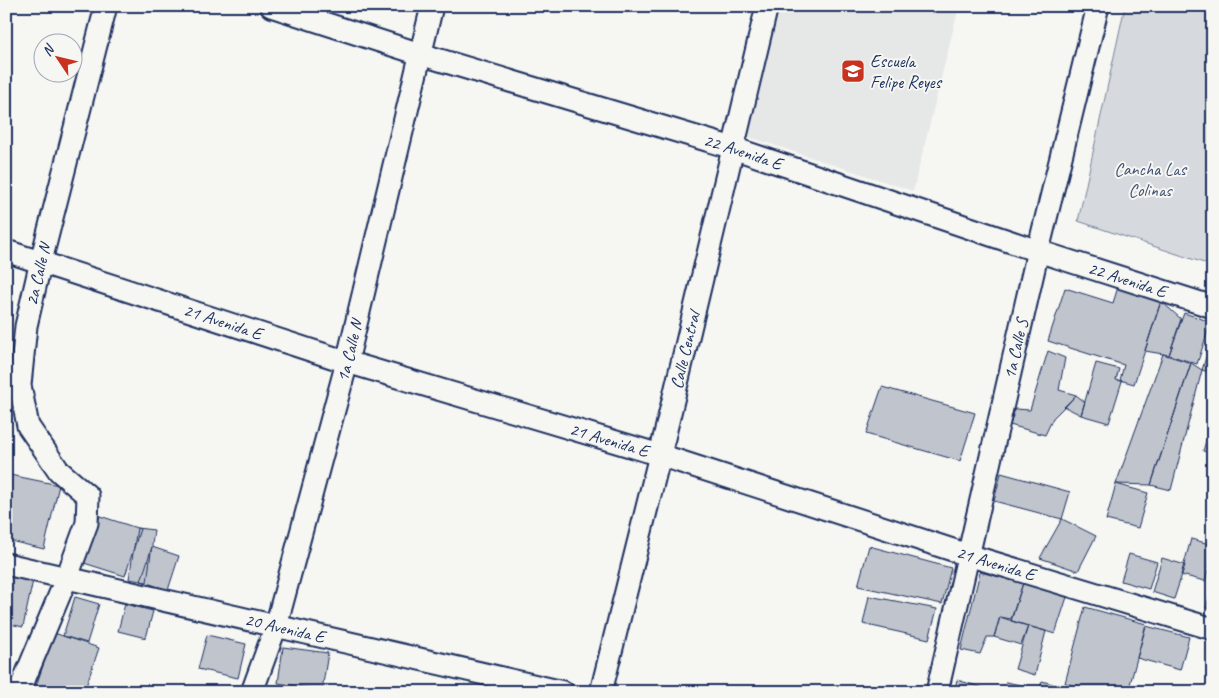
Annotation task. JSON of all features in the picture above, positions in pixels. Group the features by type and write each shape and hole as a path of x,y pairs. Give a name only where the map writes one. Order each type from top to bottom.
{"street":[{"name":"2a Calle N","path":"19,692 67,577 87,523 88,496 59,470 28,426 20,385 26,326 106,6"},
{"name":"22 Avenida E","path":"271,6 420,54 733,148 1038,252 1213,307"},
{"name":"1a Calle N","path":"252,692 276,626 347,362 432,6"},
{"name":"Calle Central","path":"601,692 768,6"},
{"name":"1a Calle S","path":"937,692 1038,252 1098,6"},
{"name":"21 Avenida E","path":"6,250 347,362 660,455 968,555 1213,629"},
{"name":"20 Avenida E","path":"6,564 563,692"}],"shaded area":[{"name":"Escuela Felipe Reyes","path":"779,6 959,6 913,191 746,136"}],"green space":[{"name":"Cancha Las Colinas","path":"1125,6 1205,6 1213,8 1213,266 1078,221"}],"building":[{"path":"1118,287 1161,301 1134,384 1120,380 1124,365 1048,341 1065,288 1113,303"},
{"path":"1161,301 1181,319 1169,355 1145,351"},
{"path":"1184,313 1211,322 1197,364 1169,355"},
{"path":"1213,335 1213,373 1202,370"},
{"path":"1048,351 1065,358 1059,390 1076,395 1053,418 1045,435 1010,425 1015,409 1030,410"},
{"path":"1163,354 1191,363 1151,485 1116,484"},
{"path":"1096,363 1119,369 1116,380 1122,381 1109,423 1081,415"},
{"path":"1191,363 1202,370 1171,490 1151,485"},
{"path":"882,387 975,413 960,461 866,434"},
{"path":"1076,395 1085,402 1081,415 1065,407"},
{"path":"1213,417 1213,454 1203,451"},
{"path":"1001,473 1070,492 1062,519 994,501"},
{"path":"10,475 59,485 44,549 6,540 6,492"},
{"path":"1116,484 1148,493 1138,528 1106,520"},
{"path":"100,516 140,529 125,576 84,563"},
{"path":"1062,519 1096,536 1078,571 1040,558"},
{"path":"137,528 154,530 147,582 129,579"},
{"path":"1191,539 1213,545 1213,553 1205,581 1181,575"},
{"path":"869,546 951,568 942,604 858,586"},
{"path":"152,547 179,556 168,590 141,581"},
{"path":"1129,554 1157,562 1149,589 1121,581"},
{"path":"1162,558 1185,565 1174,599 1152,592"},
{"path":"980,572 1023,583 1011,619 1000,617 994,637 987,637 980,654 961,650"},
{"path":"6,574 33,580 23,627 6,623"},
{"path":"1023,583 1067,597 1055,634 1011,621"},
{"path":"1213,584 1213,609 1206,608"},
{"path":"869,596 937,609 929,639 863,624"},
{"path":"75,597 99,604 87,643 63,636"},
{"path":"125,604 153,611 146,638 118,631"},
{"path":"1085,607 1146,624 1128,692 1097,692 1065,683"},
{"path":"1000,617 1028,626 1021,645 994,637"},
{"path":"1028,626 1046,631 1035,675 1015,669"},
{"path":"1146,626 1189,637 1180,670 1137,658"},
{"path":"54,633 99,648 84,692 43,692 35,689"},
{"path":"207,635 246,644 238,678 198,669"},
{"path":"283,647 328,653 322,690 278,683"},
{"path":"6,665 11,666 6,687"},
{"path":"957,680 997,692 954,692"},
{"path":"1042,681 1081,692 1039,692"},
{"path":"1006,682 1035,688 1034,692 1004,692"}],"place":[{"name":"Escuela Felipe Reyes","path":"853,71"}]}
